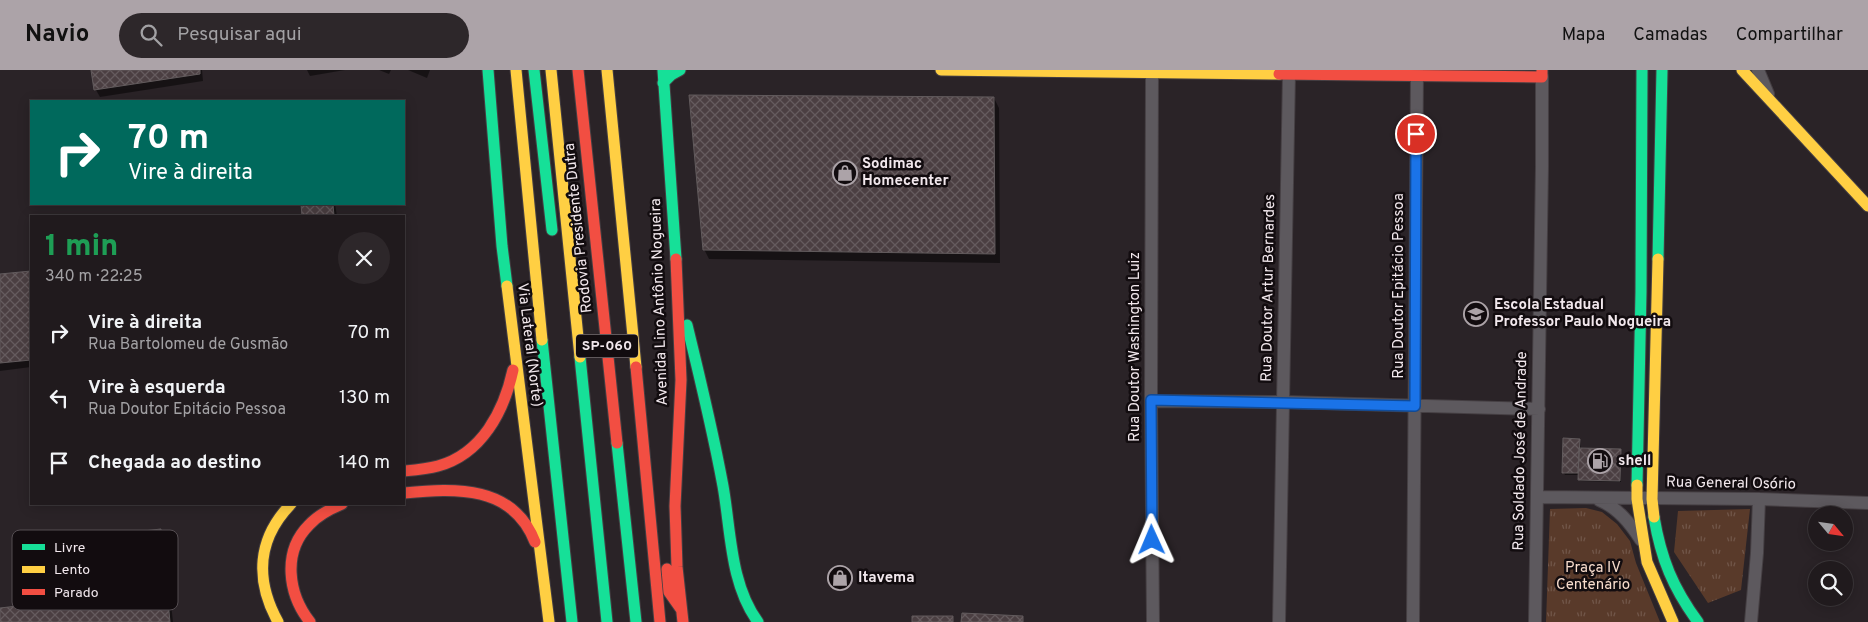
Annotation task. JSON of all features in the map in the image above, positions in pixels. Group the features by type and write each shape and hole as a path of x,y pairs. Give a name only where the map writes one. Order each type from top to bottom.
{"main road":[{"name":"Via Lateral (Norte)","path":"488,70 502,246 549,622"},
{"path":"516,70 572,622"},
{"path":"534,70 554,245"},
{"name":"Rodovia Presidente Dutra","path":"551,70 607,622"},
{"name":"Rodovia Presidente Dutra","path":"578,70 636,622"},
{"name":"SP-060","path":"607,70 641,408 660,622"},
{"name":"Avenida Lino Antônio Nogueira","path":"663,70 679,301 681,380 675,506 683,622"},
{"path":"663,83 680,70"},
{"path":"941,70 1289,74 1542,73"},
{"path":"1642,70 1642,282 1637,499 1642,542 1654,581 1673,622"},
{"path":"1662,70 1652,499 1660,552 1665,568 1682,602 1698,622"},
{"path":"1742,70 1868,206"},
{"path":"561,288 578,338"},
{"path":"679,301 690,337 723,486 740,588 749,609 758,622"},
{"path":"405,471 449,462 462,455 484,436 502,408 515,358"},
{"path":"641,408 653,440 669,592 681,610"},
{"path":"405,493 432,491 472,493 493,497 504,502 517,511 528,526 540,555 546,586"},
{"path":"278,622 272,613 265,585 264,554 267,539 272,529 290,505"},
{"path":"310,622 301,610 292,588 290,566 294,550 300,535 312,522 322,513 340,505"}],"street":[{"path":"1758,70 1772,103"},
{"name":"Rua Doutor Washington Luiz","path":"1152,72 1151,400 1153,622"},
{"name":"Rua Doutor Epitácio Pessoa","path":"1413,622 1417,73"},
{"name":"Rua Soldado José de Andrade","path":"1535,622 1542,73"},
{"name":"Rua Doutor Artur Bernardes","path":"1279,622 1289,74"},
{"path":"1151,400 1539,409"},
{"name":"Rua General Osório","path":"1537,497 1868,503"},
{"name":"Rua General Osório","path":"1594,498 1608,504 1623,516 1642,542"},
{"path":"1751,622 1759,500"}],"green space":[{"name":"Praça IV Centenário","path":"1586,508 1602,512 1617,524 1630,541 1636,563 1660,622 1546,622 1550,509"},
{"name":"Praça IV Centenário","path":"1750,509 1741,590 1708,603 1674,552 1678,511"}],"building":[{"path":"91,70 200,70 200,74 94,90"},
{"name":"Sodimac Homecenter","path":"689,95 994,97 995,254 703,250"},
{"path":"301,205 333,205 334,215 302,215"},
{"path":"30,271 30,360 0,363 0,274"},
{"path":"1563,438 1580,439 1578,473 1562,473"},
{"name":"shell","path":"1579,448 1621,449 1620,481 1578,480"},
{"path":"12,607 12,610 169,610 170,622 0,622 0,608"},
{"path":"962,613 1023,616 1023,622 961,622"},
{"path":"912,616 953,616 953,622 912,622"}],"traffic: fast":[{"path":"488,70 507,286"},
{"path":"534,70 552,230"},
{"path":"663,70 676,259"},
{"path":"663,83 680,70"},
{"path":"1637,485 1641,292 1642,70"},
{"path":"1658,259 1662,70"},
{"path":"687,325 719,466 737,574 742,591 758,622"},
{"path":"542,340 572,622"},
{"path":"580,357 607,622"},
{"path":"617,443 636,622"},
{"path":"1654,517 1660,546 1669,572 1698,622"}],"traffic: slow":[{"path":"516,70 542,340"},
{"path":"551,70 580,357"},
{"path":"607,70 636,367"},
{"path":"941,70 1279,74"},
{"path":"1742,70 1868,206"},
{"path":"1654,517 1652,499 1658,259"},
{"path":"507,286 549,622"},
{"path":"1637,485 1637,499 1647,562 1673,622"},
{"path":"278,622 266,591 263,560 271,531 290,505"}],"traffic: jam":[{"path":"578,70 617,443"},
{"path":"1279,74 1542,77 1542,70"},
{"path":"676,259 681,380 675,506 677,567 683,622"},
{"path":"636,367 660,622"},
{"path":"405,471 434,467 453,460 467,452 479,441 489,429 504,401 513,370"},
{"path":"405,493 462,491 481,494 498,500 513,510 525,523 535,542"},
{"path":"310,622 297,599 293,586 291,573 295,548 300,536 313,521 340,505"},
{"path":"667,569 669,592 681,609"}],"place":[{"name":"Sodimac Homecenter","path":"845,173"},
{"name":"Escola Estadual Professor Paulo Nogueira","path":"1476,314"},
{"name":"shell","path":"1600,461"},
{"name":"Itavema","path":"840,578"}],"route":[{"path":"1152,540 1151,400 1415,406 1416,134"}]}
